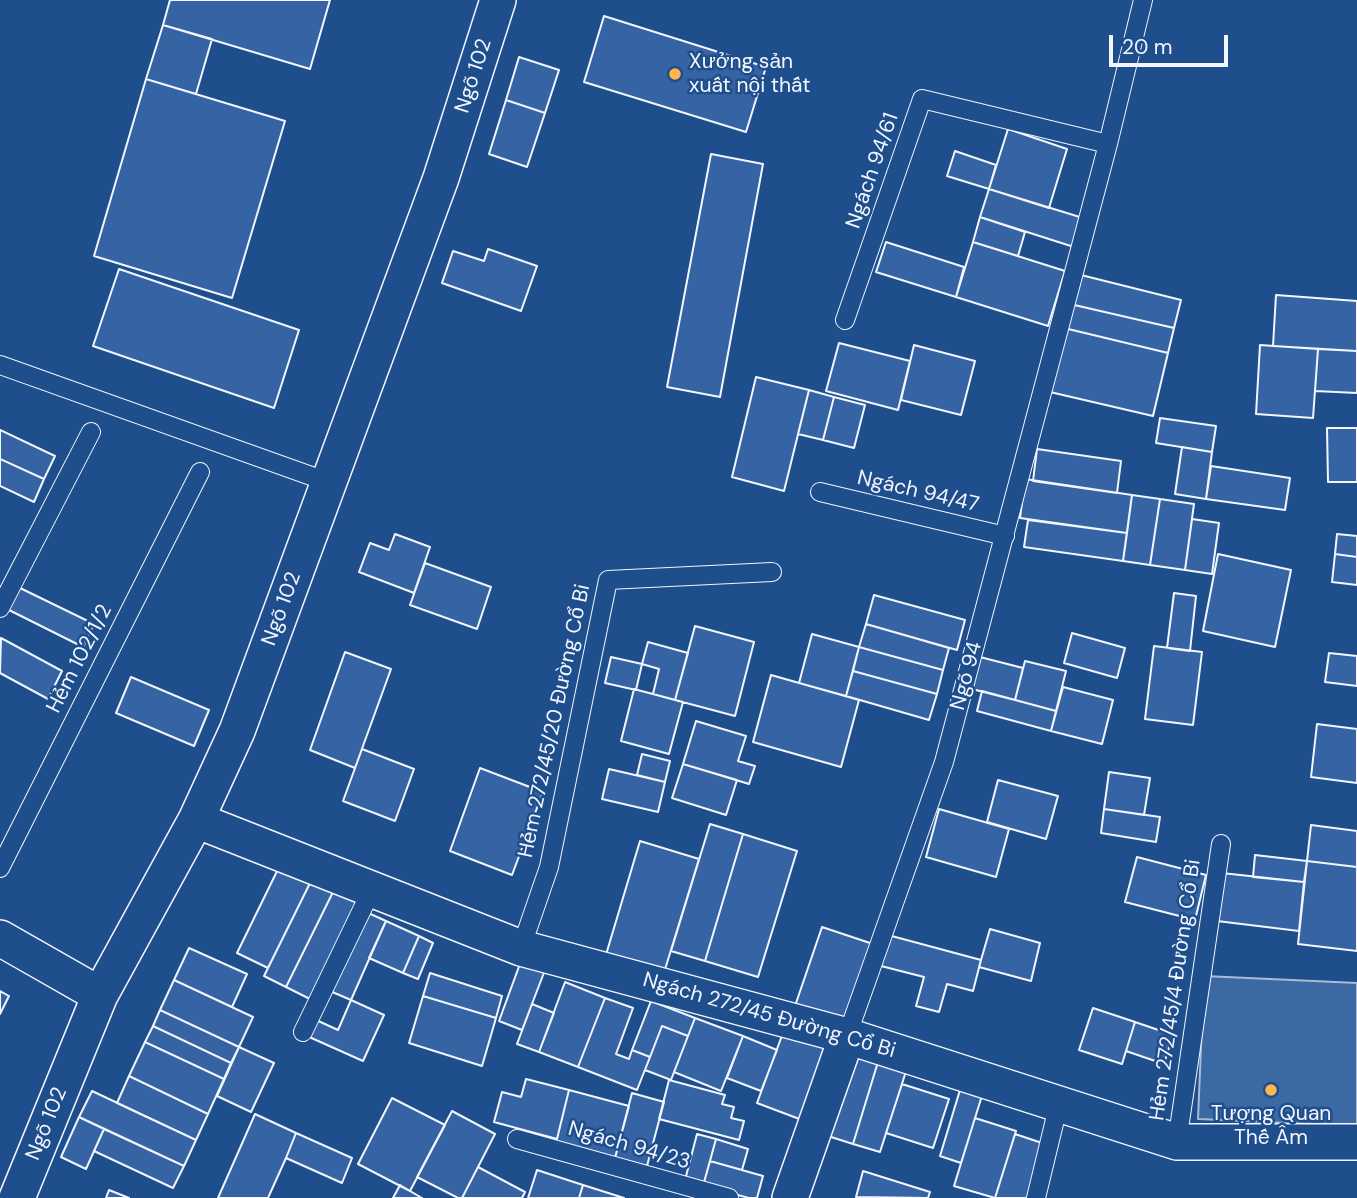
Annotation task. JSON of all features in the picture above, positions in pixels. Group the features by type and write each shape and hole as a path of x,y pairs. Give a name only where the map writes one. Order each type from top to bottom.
{"street":[{"name":"Ngõ 102","path":"17,1198 100,995 196,820 237,731 441,178 498,0"},
{"name":"Ngách 272/45 Đường Cổ Bi","path":"196,820 521,948 847,1036 1177,1142 1357,1142"},
{"path":"0,938 100,995"},
{"name":"Ngõ 94","path":"790,1198 847,1036"}],"lane":[{"name":"Ngõ 94","path":"847,1036 944,762 1108,144 1143,0"},
{"name":"Ngách 94/61","path":"845,320 922,99 1108,144"},
{"path":"0,365 328,482"},
{"path":"0,608 91,432"},
{"name":"Hẻm 102/1/2","path":"0,868 200,472"},
{"name":"Ngách 94/47","path":"820,492 1005,536"},
{"name":"Hẻm 272/45/20 Đường Cổ Bi","path":"521,948 549,867 607,580 772,572"},
{"name":"Hẻm 272/45/4 Đường Cổ Bi","path":"1177,1142 1221,844"},
{"path":"303,1032 372,889"},
{"path":"1036,1198 1059,1103"},
{"name":"Ngách 94/23","path":"517,1139 729,1198"}],"water":[{"path":"1204,976 1357,983 1357,1126 1198,1119"}],"building":[{"path":"170,0 330,0 310,69 163,25"},
{"name":"Xưởng sản xuất nội thất","path":"604,16 766,67 746,132 584,82"},
{"path":"163,25 212,39 196,94 146,79"},
{"path":"519,57 559,70 545,113 506,100"},
{"path":"146,79 285,121 232,298 94,256"},
{"path":"506,100 545,113 527,167 489,154"},
{"path":"1008,129 1067,149 1049,208 989,189"},
{"path":"955,151 996,165 989,189 947,176"},
{"path":"711,154 763,164 720,397 667,387"},
{"path":"989,189 1083,218 1074,247 980,217"},
{"path":"980,217 1025,232 1018,256 973,242"},
{"path":"886,242 964,267 956,297 876,272"},
{"path":"973,242 1065,271 1048,326 956,297"},
{"path":"488,249 537,266 521,311 442,283 453,251 484,261"},
{"path":"119,269 299,330 274,408 93,346"},
{"path":"1077,274 1181,300 1174,328 1070,304"},
{"path":"1276,295 1357,301 1357,351 1273,346"},
{"path":"1070,304 1174,328 1168,353 1064,328"},
{"path":"1064,328 1168,353 1153,416 1050,392"},
{"path":"839,343 910,361 898,410 826,391"},
{"path":"914,345 975,361 961,415 901,400"},
{"path":"1260,345 1318,349 1313,418 1256,414"},
{"path":"1318,349 1357,351 1357,393 1315,391"},
{"path":"756,377 809,390 784,491 732,477"},
{"path":"809,390 834,397 823,440 798,434"},
{"path":"834,397 865,405 854,448 823,440"},
{"path":"1160,418 1216,426 1212,452 1156,443"},
{"path":"1327,428 1357,428 1357,482 1328,482"},
{"path":"0,430 55,456 44,479 0,459"},
{"path":"1182,447 1212,452 1206,499 1175,494"},
{"path":"1037,449 1121,461 1117,493 1033,481"},
{"path":"0,459 44,479 34,502 0,486"},
{"path":"1211,466 1290,478 1285,510 1206,499"},
{"path":"1025,479 1132,495 1127,533 1020,518"},
{"path":"1132,495 1160,499 1150,565 1123,561"},
{"path":"1160,499 1194,504 1185,570 1150,565"},
{"path":"1192,519 1219,523 1212,574 1185,570"},
{"path":"1028,520 1127,533 1123,561 1024,547"},
{"path":"395,534 430,547 414,593 359,572 370,543 389,550"},
{"path":"1337,534 1357,536 1357,557 1335,554"},
{"path":"1218,554 1291,570 1275,647 1203,631"},
{"path":"1335,554 1357,557 1357,585 1332,582"},
{"path":"425,563 491,587 477,629 410,605"},
{"path":"18,587 94,624 83,647 7,609"},
{"path":"1174,593 1196,596 1190,651 1167,648"},
{"path":"874,595 965,620 957,650 866,624"},
{"path":"866,624 949,648 943,670 859,647"},
{"path":"695,626 754,642 735,716 675,700"},
{"path":"1072,633 1125,648 1117,678 1064,663"},
{"path":"812,634 859,647 846,696 799,683"},
{"path":"1,638 62,671 48,699 0,673"},
{"path":"648,642 688,653 675,700 653,694 659,669 642,664"},
{"path":"1154,646 1202,652 1193,725 1145,719"},
{"path":"859,647 943,670 937,694 853,671"},
{"path":"345,652 391,669 355,768 310,750"},
{"path":"1329,653 1357,656 1357,686 1325,682"},
{"path":"976,656 1023,668 1015,700 968,688"},
{"path":"611,657 642,664 636,690 605,683"},
{"path":"1025,661 1066,671 1056,711 1015,700"},
{"path":"853,671 937,694 929,720 846,696"},
{"path":"771,675 859,700 841,767 753,742"},
{"path":"131,677 209,710 194,746 116,713"},
{"path":"1063,687 1113,700 1102,744 1051,731"},
{"path":"634,689 683,702 669,754 621,741"},
{"path":"982,691 1056,711 1051,731 977,711"},
{"path":"696,721 746,736 738,761 755,766 749,784 683,764"},
{"path":"1317,724 1357,729 1357,783 1311,777"},
{"path":"362,749 414,769 395,821 343,801"},
{"path":"642,754 670,761 665,782 637,775"},
{"path":"683,764 737,780 726,815 672,798"},
{"path":"480,768 543,792 512,875 450,851"},
{"path":"609,769 665,782 658,812 602,799"},
{"path":"1109,772 1150,778 1144,815 1104,809"},
{"path":"998,780 1058,796 1046,839 987,822"},
{"path":"939,809 1009,829 996,877 926,857"},
{"path":"1104,809 1160,817 1156,842 1101,833"},
{"path":"710,824 743,834 705,961 671,951"},
{"path":"1311,825 1357,831 1357,867 1307,861"},
{"path":"743,834 797,851 758,977 705,961"},
{"path":"640,841 699,859 663,976 605,958"},
{"path":"1255,855 1307,861 1304,882 1253,877"},
{"path":"1137,857 1206,875 1195,920 1125,902"},
{"path":"282,861 313,877 268,968 237,953"},
{"path":"1307,861 1357,867 1357,951 1298,944"},
{"path":"1222,873 1304,882 1299,931 1217,921"},
{"path":"313,877 335,888 286,987 264,976"},
{"path":"335,888 359,900 310,999 286,987"},
{"path":"364,911 386,921 351,1000 330,991"},
{"path":"386,921 419,936 403,973 369,958"},
{"path":"822,927 873,944 846,1023 795,1006"},
{"path":"990,929 1040,943 1031,981 979,967"},
{"path":"888,935 981,960 973,991 947,984 939,1012 916,1006 924,977 881,966"},
{"path":"419,936 433,943 418,979 403,973"},
{"path":"189,948 247,974 232,1007 174,980"},
{"path":"521,961 545,970 522,1030 499,1021"},
{"path":"430,973 502,996 496,1018 423,996"},
{"path":"174,980 253,1017 239,1047 160,1010"},
{"path":"565,982 605,998 578,1067 539,1052"},
{"path":"0,991 9,996 0,1014"},
{"path":"423,996 496,1018 482,1066 409,1043"},
{"path":"605,998 633,1008 616,1054 629,1059 632,1050 650,1057 637,1090 578,1067"},
{"path":"351,1000 384,1015 363,1061 307,1036 314,1019 338,1030"},
{"path":"651,1001 695,1018 688,1036 662,1026 650,1057 632,1050"},
{"path":"532,1004 554,1013 539,1052 517,1044"},
{"path":"1093,1008 1135,1022 1122,1064 1079,1050"},
{"path":"160,1010 239,1047 231,1063 153,1026"},
{"path":"695,1018 743,1036 721,1091 674,1072"},
{"path":"787,1022 840,1043 810,1123 757,1103"},
{"path":"1135,1022 1173,1035 1164,1064 1126,1051"},
{"path":"153,1026 231,1063 224,1079 145,1042"},
{"path":"662,1026 688,1036 671,1080 645,1070"},
{"path":"743,1036 777,1050 761,1091 727,1078"},
{"path":"145,1042 224,1079 208,1114 129,1076"},
{"path":"857,1045 881,1052 853,1144 828,1136"},
{"path":"239,1047 274,1063 251,1112 217,1096"},
{"path":"881,1052 909,1062 880,1152 853,1144"},
{"path":"129,1076 208,1114 196,1140 117,1103"},
{"path":"526,1079 569,1090 557,1139 494,1122 502,1092 521,1097"},
{"path":"669,1080 725,1095 722,1104 734,1107 731,1118 744,1121 739,1140 659,1119"},
{"path":"963,1080 985,1086 961,1163 940,1156"},
{"path":"902,1084 949,1099 933,1148 886,1133"},
{"path":"569,1090 629,1106 615,1158 556,1143"},
{"path":"92,1091 196,1140 184,1166 79,1117"},
{"path":"632,1093 664,1102 647,1166 615,1158"},
{"path":"392,1098 445,1125 410,1191 358,1164"},
{"path":"452,1111 495,1134 462,1198 417,1177"},
{"path":"255,1114 296,1133 286,1158 268,1198 218,1198"},
{"path":"79,1117 104,1129 86,1169 61,1157"},
{"path":"975,1118 1016,1131 995,1198 954,1186"},
{"path":"104,1129 184,1166 173,1188 94,1151"},
{"path":"296,1133 352,1158 342,1183 286,1158"},
{"path":"697,1134 716,1139 703,1186 685,1180"},
{"path":"1015,1134 1045,1144 1029,1198 995,1198"},
{"path":"716,1139 748,1149 742,1170 710,1161"},
{"path":"710,1161 763,1176 757,1198 703,1186"},
{"path":"478,1167 525,1192 522,1198 462,1198"},
{"path":"537,1170 583,1185 579,1198 528,1198"},
{"path":"863,1171 930,1192 928,1198 856,1197"},
{"path":"400,1185 410,1191 422,1198 393,1198"},
{"path":"583,1185 624,1198 579,1198"},
{"path":"109,1190 129,1198 106,1198"}],"place":[{"name":"Xưởng sản xuất nội thất","path":"675,74"},
{"name":"Tượng Quan Thế Âm","path":"1271,1090"}]}
